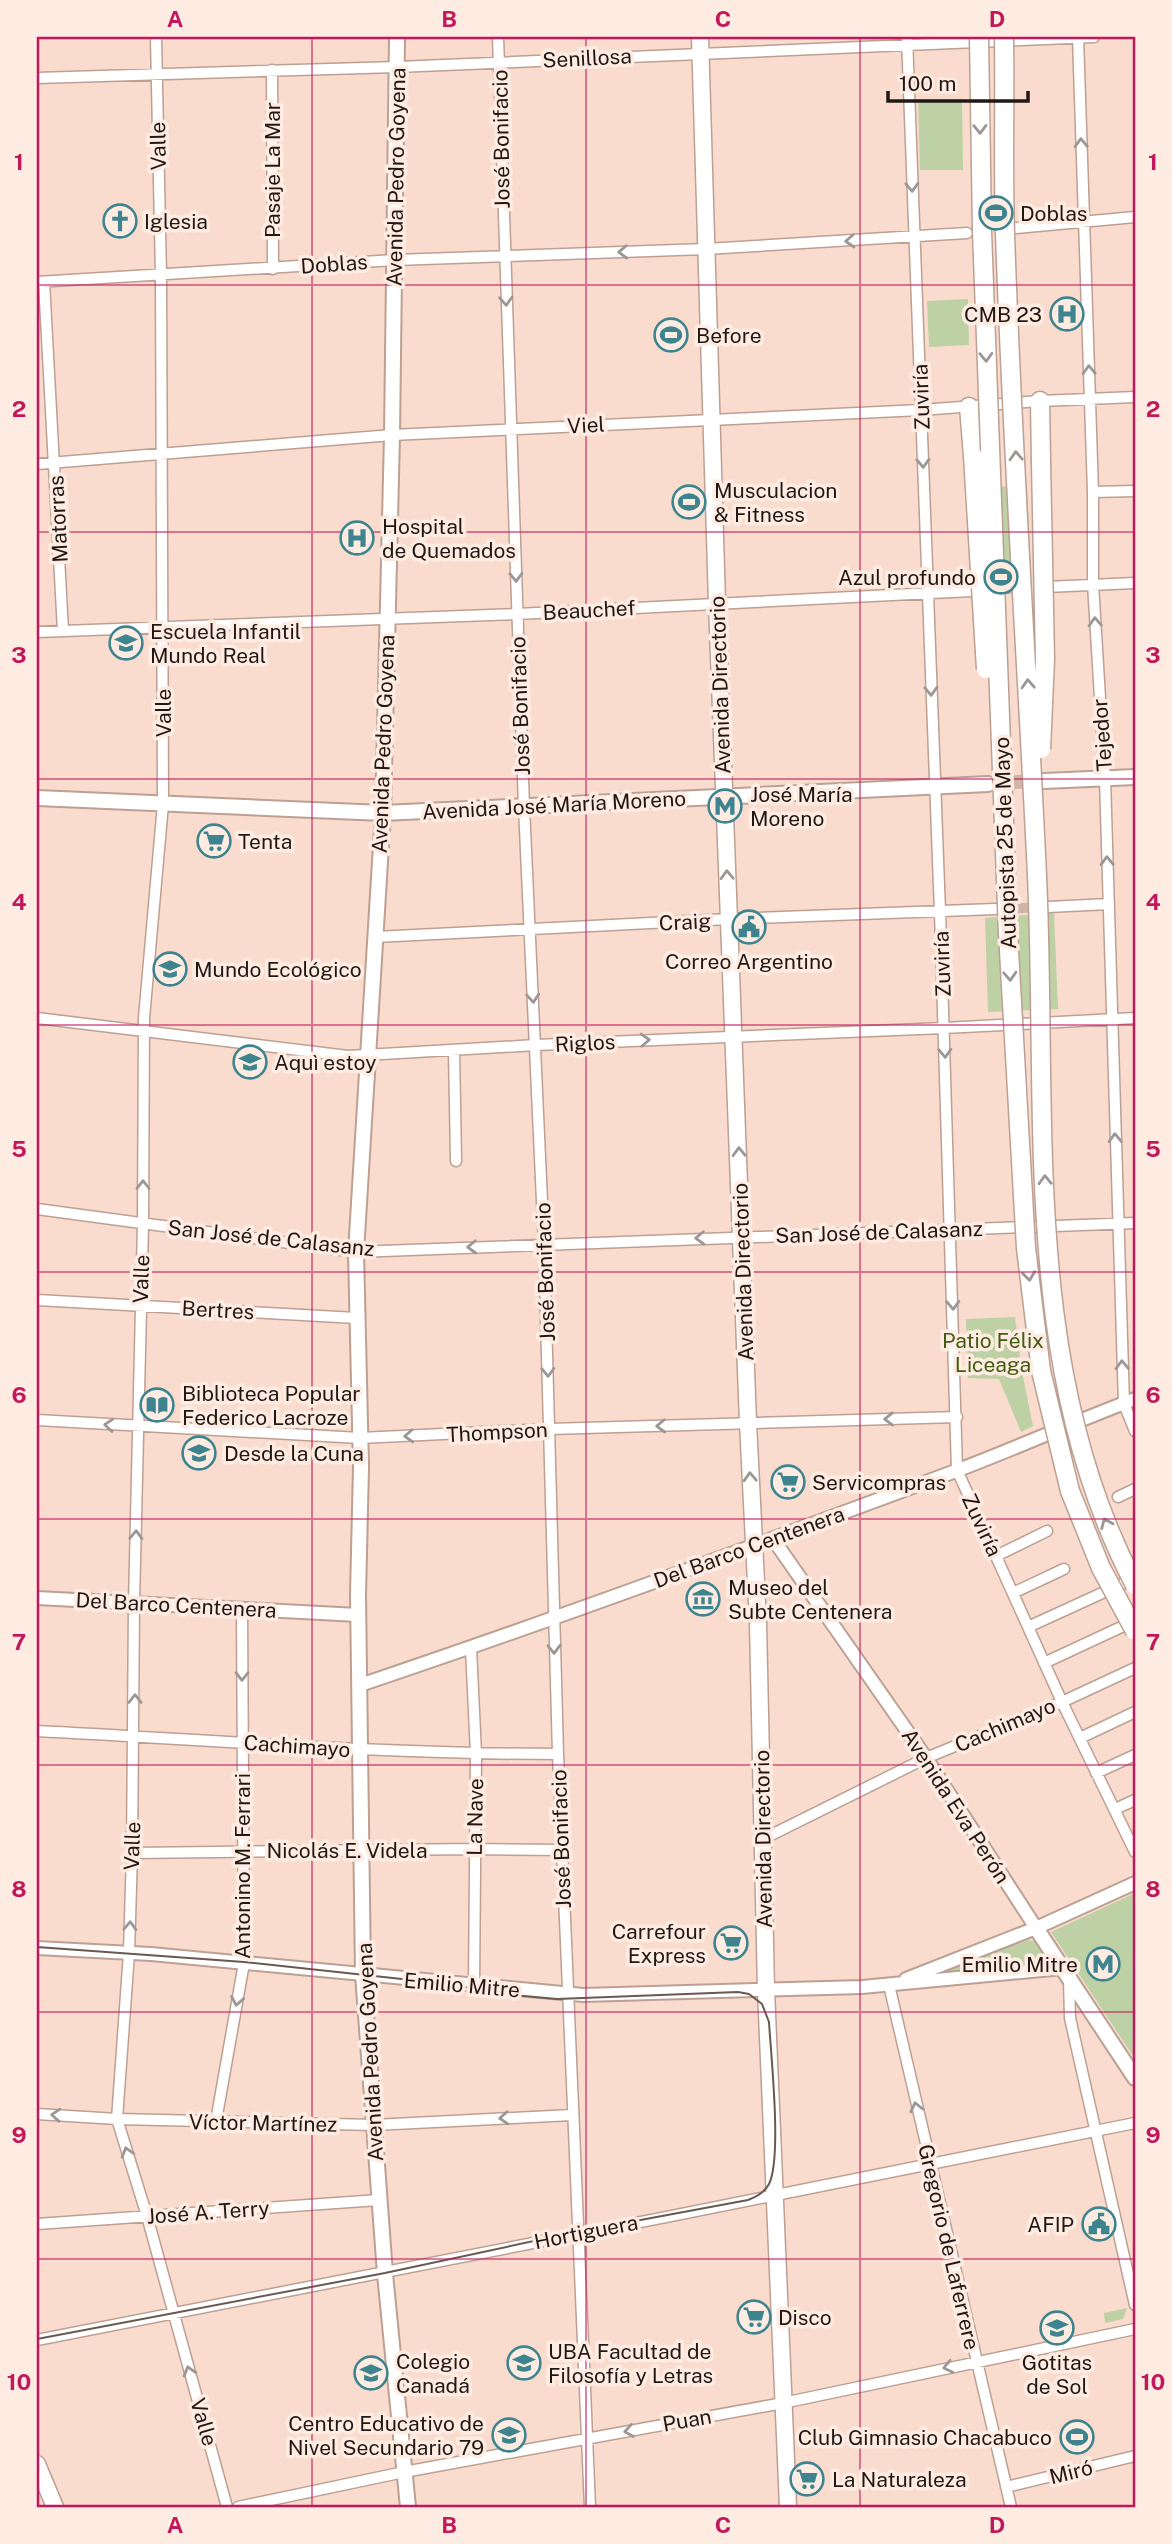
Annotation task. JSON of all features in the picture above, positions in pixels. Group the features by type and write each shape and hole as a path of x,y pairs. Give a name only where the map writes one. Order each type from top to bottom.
{"highway":[{"name":"Autopista 25 de Mayo","path":"979,37 982,231 1008,933 1026,1248 1041,1371 1070,1491 1101,1568 1135,1631"},
{"name":"Autopista 25 de Mayo","path":"1004,37 1005,230 1037,882 1047,1254 1061,1365 1095,1495 1135,1585"},
{"path":"1037,882 1045,659 1040,401"},
{"path":"969,407 989,712 1008,933"}],"main road":[{"name":"Avenida Pedro Goyena","path":"397,37 392,435 383,813 356,1252 359,1444 355,1466 354,1574 358,1595 362,1750 363,1975 385,2274 408,2507"},
{"name":"Avenida Directorio","path":"700,45 724,796 758,1622 766,1990 788,2507"},
{"path":"1044,781 1135,777"},
{"name":"Avenida José María Moreno","path":"37,798 383,813 988,783"},
{"name":"Avenida Eva Perón","path":"1036,1928 1135,2077"},
{"path":"39,2473 55,2507"}],"street":[{"name":"Valle","path":"156,37 161,276 163,804 144,1032 143,1224 134,1603 135,1736 129,1953 117,2119 147,2216 227,2507"},
{"name":"José Bonifacio","path":"498,37 524,807 544,1245 558,1754 590,2507"},
{"name":"Tejedor","path":"1078,37 1093,492 1093,584 1105,779 1118,1223 1129,1402 1135,1431"},
{"name":"Senillosa","path":"37,78 499,62 700,45 1094,37"},
{"name":"Zuviría","path":"907,41 940,912 957,1470 1062,1702 1135,1852"},
{"name":"Pasaje La Mar","path":"272,71 272,269"},
{"path":"1016,228 1135,217"},
{"name":"Doblas","path":"41,282 395,260 706,249 967,233"},
{"name":"Matorras","path":"41,282 55,463 63,631"},
{"name":"Viel","path":"37,464 392,435 1135,397"},
{"path":"1093,492 1135,491"},
{"path":"1046,587 1135,583"},
{"name":"Beauchef","path":"37,632 387,620 972,591"},
{"path":"1048,907 1109,904"},
{"name":"Craig","path":"374,937 995,909"},
{"name":"Riglos","path":"37,1018 348,1056 1135,1018"},
{"path":"454,1050 456,1161"},
{"name":"San José de Calasanz","path":"37,1209 356,1252 1135,1223"},
{"name":"Bertres","path":"37,1300 356,1318"},
{"name":"Del Barco Centenera","path":"360,1685 471,1648 773,1539 1129,1402"},
{"name":"Thompson","path":"37,1420 359,1444 549,1429 957,1418"},
{"path":"1118,1497 1135,1489"},
{"path":"996,1556 1047,1531"},
{"name":"Avenida Eva Perón","path":"773,1539 926,1758 1036,1928"},
{"path":"1013,1593 1064,1569"},
{"path":"1028,1627 1135,1578"},
{"name":"Del Barco Centenera","path":"37,1598 358,1615"},
{"name":"Antonino M. Ferrari","path":"216,2121 244,1964 242,1608"},
{"path":"1044,1663 1135,1620"},
{"name":"La Nave","path":"471,1648 476,1754 474,1987"},
{"name":"Cachimayo","path":"763,1839 926,1758 1062,1702 1135,1668"},
{"path":"1080,1738 1135,1712"},
{"name":"Cachimayo","path":"37,1731 362,1750 558,1754"},
{"path":"1096,1773 1135,1755"},
{"path":"1115,1810 1135,1800"},
{"name":"Nicolás E. Videla","path":"132,1853 562,1850"},
{"name":"Emilio Mitre","path":"889,1985 1036,1928 1135,1883"},
{"name":"Emilio Mitre","path":"37,1948 129,1953 568,1994 889,1985 1066,1973"},
{"path":"1066,1973 1070,2018 1135,2305"},
{"name":"Gregorio de Laferrere","path":"889,1985 1011,2507"},
{"name":"Víctor Martínez","path":"37,2114 117,2119 373,2125 572,2115"},
{"name":"Hortiguera","path":"37,2340 385,2274 577,2233 1135,2123"},
{"name":"José A. Terry","path":"37,2224 379,2200"},
{"name":"Puan","path":"239,2507 404,2472 783,2403 1135,2329"},
{"name":"Miró","path":"1006,2487 1135,2456"}],"green space":[{"path":"918,99 962,99 963,170 920,170"},
{"path":"968,299 969,345 929,347 927,301"},
{"path":"1027,484 1031,579 990,581 986,488"},
{"path":"1054,913 1058,1009 988,1012 985,918"},
{"name":"Patio Félix Liceaga","path":"1015,1317 1033,1426 1021,1432 999,1379 968,1378 966,1319"},
{"path":"1135,1893 1135,2059 1051,1932"},
{"path":"1029,1940 1038,1942 1045,1959 1041,1964 904,1981"},
{"path":"1127,2308 1123,2319 1105,2323 1104,2313"}],"tunnel":[{"path":"991,590 1046,587"},
{"path":"993,783 1042,781"},
{"path":"1003,909 1041,907"}],"tram line":[{"path":"37,1947 244,1962 557,1999 738,1992 749,1994 762,2004 769,2022 775,2130 773,2171 769,2184 760,2194 748,2200 37,2339"}],"place":[{"name":"Doblas","path":"996,213"},
{"name":"Iglesia","path":"120,221"},
{"name":"CMB 23","path":"1067,314"},
{"name":"Before","path":"671,335"},
{"name":"Musculacion & Fitness","path":"689,502"},
{"name":"Hospital de Quemados","path":"357,538"},
{"name":"Azul profundo","path":"1001,577"},
{"name":"Escuela Infantil Mundo Real","path":"126,643"},
{"name":"José María Moreno","path":"725,806"},
{"name":"Tenta","path":"214,841"},
{"name":"Correo Argentino","path":"749,927"},
{"name":"Mundo Ecológico","path":"170,969"},
{"name":"Aquì estoy","path":"250,1062"},
{"name":"Biblioteca Popular Federico Lacroze","path":"157,1405"},
{"name":"Desde la Cuna","path":"199,1453"},
{"name":"Servicompras","path":"788,1482"},
{"name":"Museo del Subte Centenera","path":"703,1599"},
{"name":"Carrefour Express","path":"731,1943"},
{"name":"Emilio Mitre","path":"1103,1964"},
{"name":"AFIP","path":"1099,2224"},
{"name":"Disco","path":"754,2317"},
{"name":"Gotitas de Sol","path":"1057,2328"},
{"name":"UBA Facultad de Filosofía y Letras","path":"524,2363"},
{"name":"Colegio Canadá","path":"371,2373"},
{"name":"Centro Educativo de Nivel Secundario 79","path":"509,2435"},
{"name":"Club Gimnasio Chacabuco","path":"1077,2437"},
{"name":"La Naturaleza","path":"807,2479"}]}
